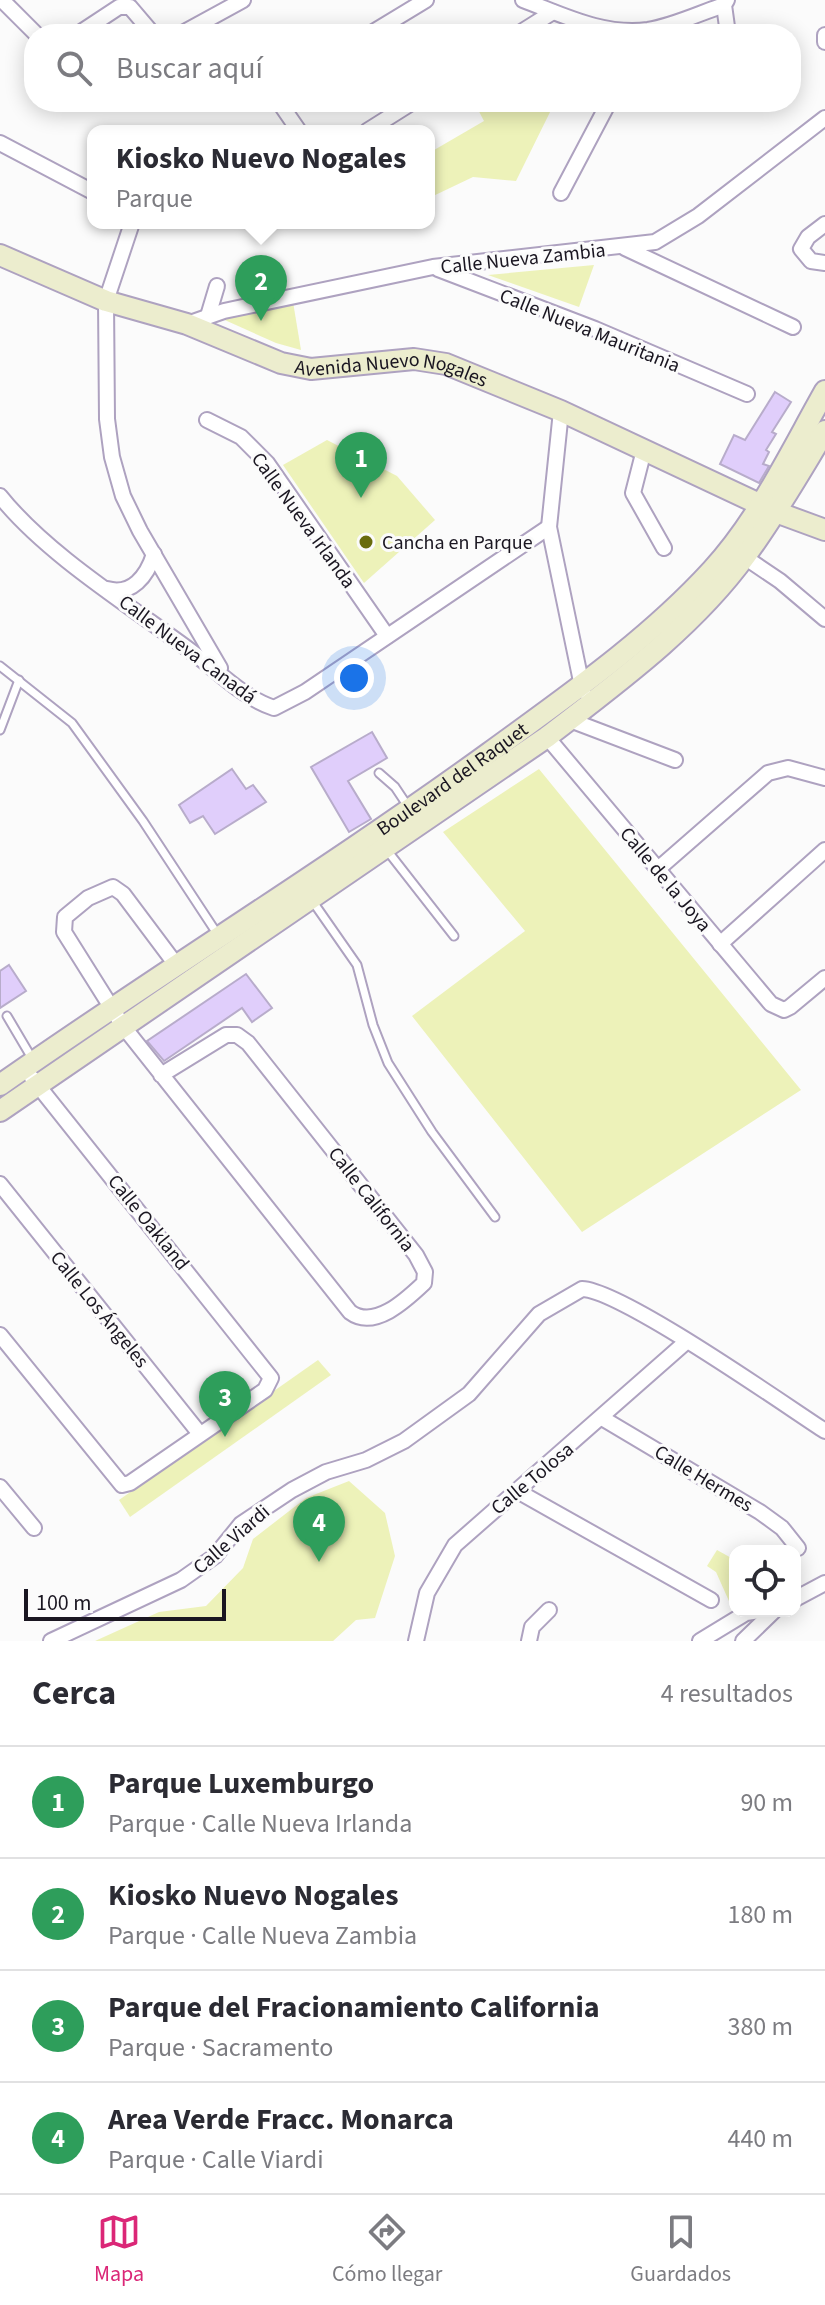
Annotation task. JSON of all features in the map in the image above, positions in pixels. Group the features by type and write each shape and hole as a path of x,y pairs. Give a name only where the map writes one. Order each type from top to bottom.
{"street":[{"path":"2,0 26,24"},
{"path":"199,24 243,0"},
{"path":"386,24 426,0"},
{"path":"523,0 588,24"},
{"path":"668,24 726,3 727,24"},
{"path":"93,24 119,7 130,7 144,24"},
{"path":"534,24 553,12"},
{"path":"825,35 825,42"},
{"path":"377,125 397,112"},
{"path":"561,193 604,112"},
{"name":"Calle Nueva Zambia","path":"187,324 208,316 433,267 624,248 655,242 672,234 825,118"},
{"path":"0,143 87,189"},
{"path":"825,224 808,237 801,249 811,261 825,263"},
{"path":"130,229 106,301 107,419 112,457 123,496 224,676"},
{"path":"624,248 793,327"},
{"name":"Avenida Nuevo Nogales","path":"0,255 106,301 187,324 281,363 311,369 428,360 561,411 768,508 825,530"},
{"name":"Calle Nueva Mauritania","path":"433,267 595,329 747,394"},
{"path":"208,316 217,286"},
{"name":"Boulevard del Raquet","path":"768,508 825,391"},
{"path":"561,411 549,527 585,696"},
{"name":"Calle Nueva Irlanda","path":"207,420 241,437 267,463 387,636"},
{"name":"Boulevard del Raquet","path":"0,1085 123,1026 224,944 411,810 585,696 692,617 825,431"},
{"path":"644,450 633,493 664,548"},
{"name":"Calle Nueva Canadá","path":"0,496 31,529 107,589 247,695 274,708 289,703 549,527"},
{"path":"737,552 780,581 825,619"},
{"path":"107,589 118,592 130,589 149,568 154,554"},
{"name":"Boulevard del Raquet","path":"0,1111 32,1071 112,1008 177,966 310,897 547,737 570,720 585,696"},
{"path":"570,720 675,760"},
{"name":"Calle de la Joya","path":"547,737 771,1004 784,1010 825,978"},
{"path":"658,869 768,773 788,768 825,778"},
{"path":"720,944 825,850"},
{"name":"Calle California","path":"161,1075 226,1035 237,1035 248,1043 416,1255 425,1272 424,1283 377,1318 359,1319 350,1312 161,1075 123,1026 64,932 65,917 104,889 119,890 177,966"},
{"name":"Calle Oakland","path":"32,1071 271,1378 265,1390 200,1434"},
{"name":"Calle Los Ángeles","path":"0,1184 200,1434"},
{"name":"Calle Viardi","path":"51,1641 181,1580 215,1556 241,1524 292,1490 326,1472 366,1460 404,1441 469,1394 539,1314 573,1291 592,1289 601,1292 825,1431"},
{"path":"0,1335 120,1484 130,1483 200,1434"},
{"name":"Calle Tolosa","path":"416,1641 427,1593 447,1556 487,1516 519,1492 686,1342"},
{"name":"Calle Hermes","path":"602,1418 760,1512 782,1528 796,1545"},
{"path":"0,1487 34,1528"},
{"path":"519,1492 711,1600"},
{"path":"801,1596 825,1583"},
{"path":"529,1641 532,1627 549,1610"},
{"path":"700,1641 744,1617"},
{"path":"743,1641 769,1617"}],"lane":[{"path":"0,666 60,711 77,730 224,944"},
{"path":"0,730 19,680"},
{"path":"379,773 395,787 411,810"},
{"path":"384,847 454,936"},
{"path":"310,897 357,965 373,1025 388,1063 432,1132 495,1217"},
{"path":"7,1016 32,1071"}],"green space":[{"path":"479,112 550,112 516,181 473,177 435,195 435,150 484,121"},
{"path":"594,265 579,307 488,275"},
{"path":"293,302 301,350 276,343 218,317"},
{"path":"327,440 397,476 435,520 364,583 283,465"},
{"path":"539,769 801,1090 582,1232 412,1016 525,931 443,832"},
{"path":"318,1360 331,1375 130,1517 119,1500"},
{"path":"349,1481 385,1513 395,1556 375,1618 356,1620 333,1641 95,1641 159,1612 206,1606 243,1568 253,1539 306,1498"},
{"path":"717,1550 729,1557 729,1601 716,1572 707,1566"}],"building":[{"path":"775,392 791,402 772,432 776,434 766,450 769,452 763,464 769,466 759,483 720,464 734,435 745,440"},
{"path":"372,732 387,758 348,781 371,819 349,832 311,767"},
{"path":"232,769 246,789 253,785 266,802 215,834 203,816 190,823 179,805"},
{"path":"9,965 26,991 0,1008 0,971"},
{"path":"246,974 272,1008 252,1022 242,1008 164,1061 147,1041"}],"place":[{"name":"Kiosko Nuevo Nogales","path":"261,321"},
{"name":"Parque Luxemburgo","path":"361,498"},
{"name":"Cancha en Parque","path":"366,542"},
{"name":"Parque del Fracionamiento California","path":"225,1437"},
{"name":"Area Verde Fracc. Monarca","path":"319,1562"}]}
